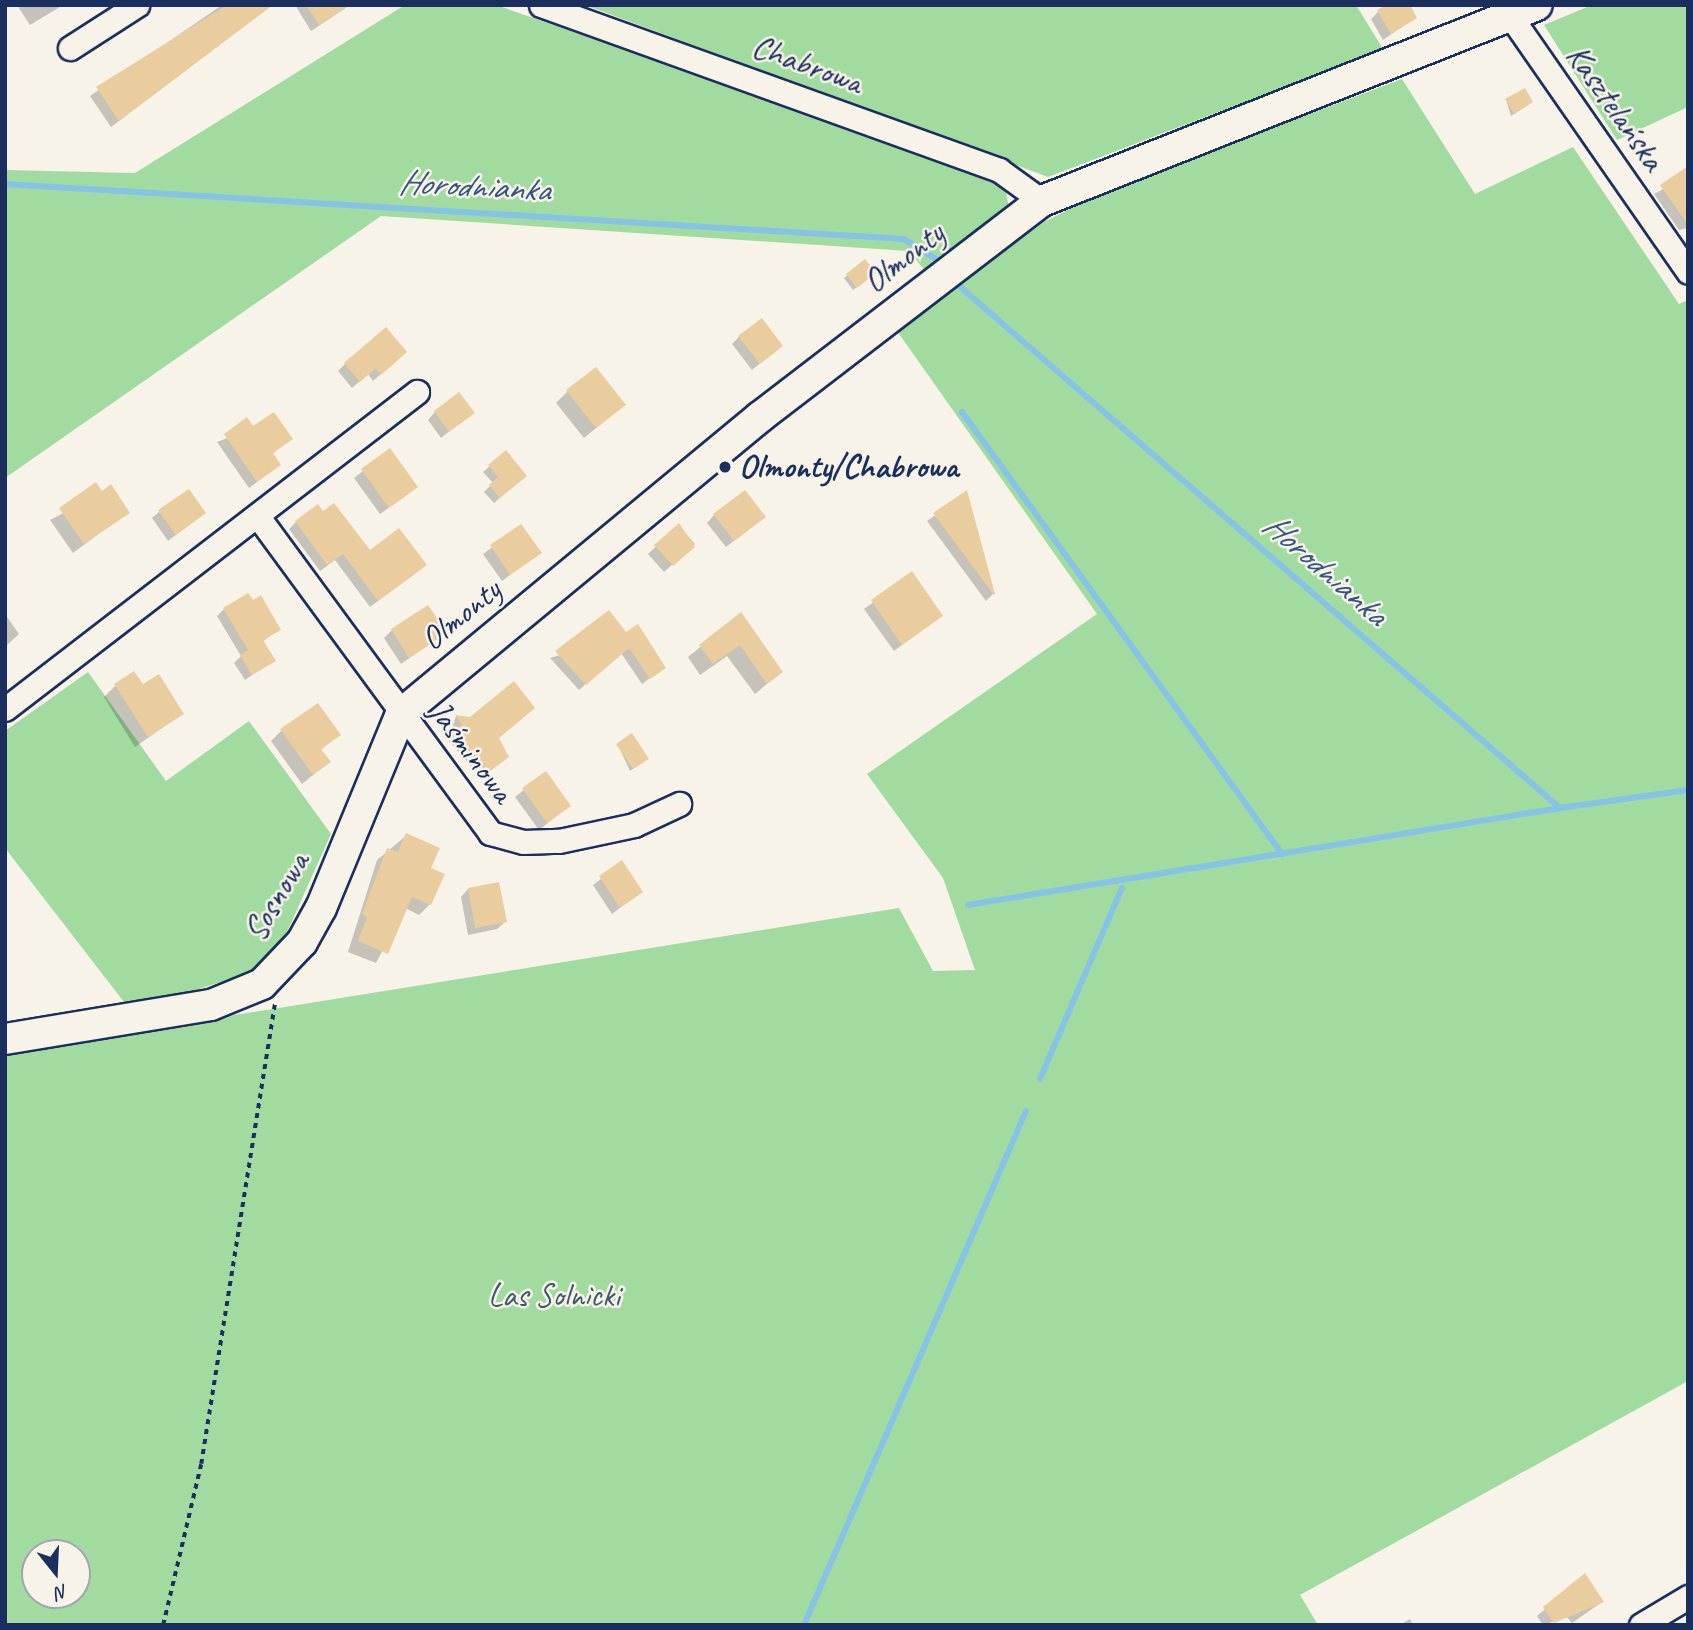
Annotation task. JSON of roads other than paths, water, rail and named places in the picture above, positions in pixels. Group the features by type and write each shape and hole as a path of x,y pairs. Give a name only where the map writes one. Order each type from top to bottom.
{"street":[{"path":"70,48 137,5"},
{"name":"Chabrowa","path":"541,5 999,170 1042,201"},
{"name":"Olmonty","path":"401,714 760,417 1042,201 1524,11"},
{"name":"Kasztelańska","path":"1524,11 1688,272"},
{"path":"5,709 259,518 417,392"},
{"name":"Jaśminowa","path":"259,518 490,833 523,842 559,841 657,818 679,804"},
{"name":"Sosnowa","path":"5,1039 211,1005 262,984 302,942 321,908 401,714"},
{"path":"1655,1621 1688,1597"}],"waterway":[{"name":"Horodnianka","path":"5,184 904,239 934,258"},
{"name":"Horodnianka","path":"958,285 1560,808 1688,790"},
{"path":"962,412 1282,854"},
{"path":"968,905 1560,808"},
{"path":"1040,1079 1122,888"},
{"path":"804,1625 1026,1111"}],"place":[{"name":"Olmonty/Chabrowa","path":"725,467"}],"park label":[{"name":"Las Solnicki","path":"554,1296"}]}
